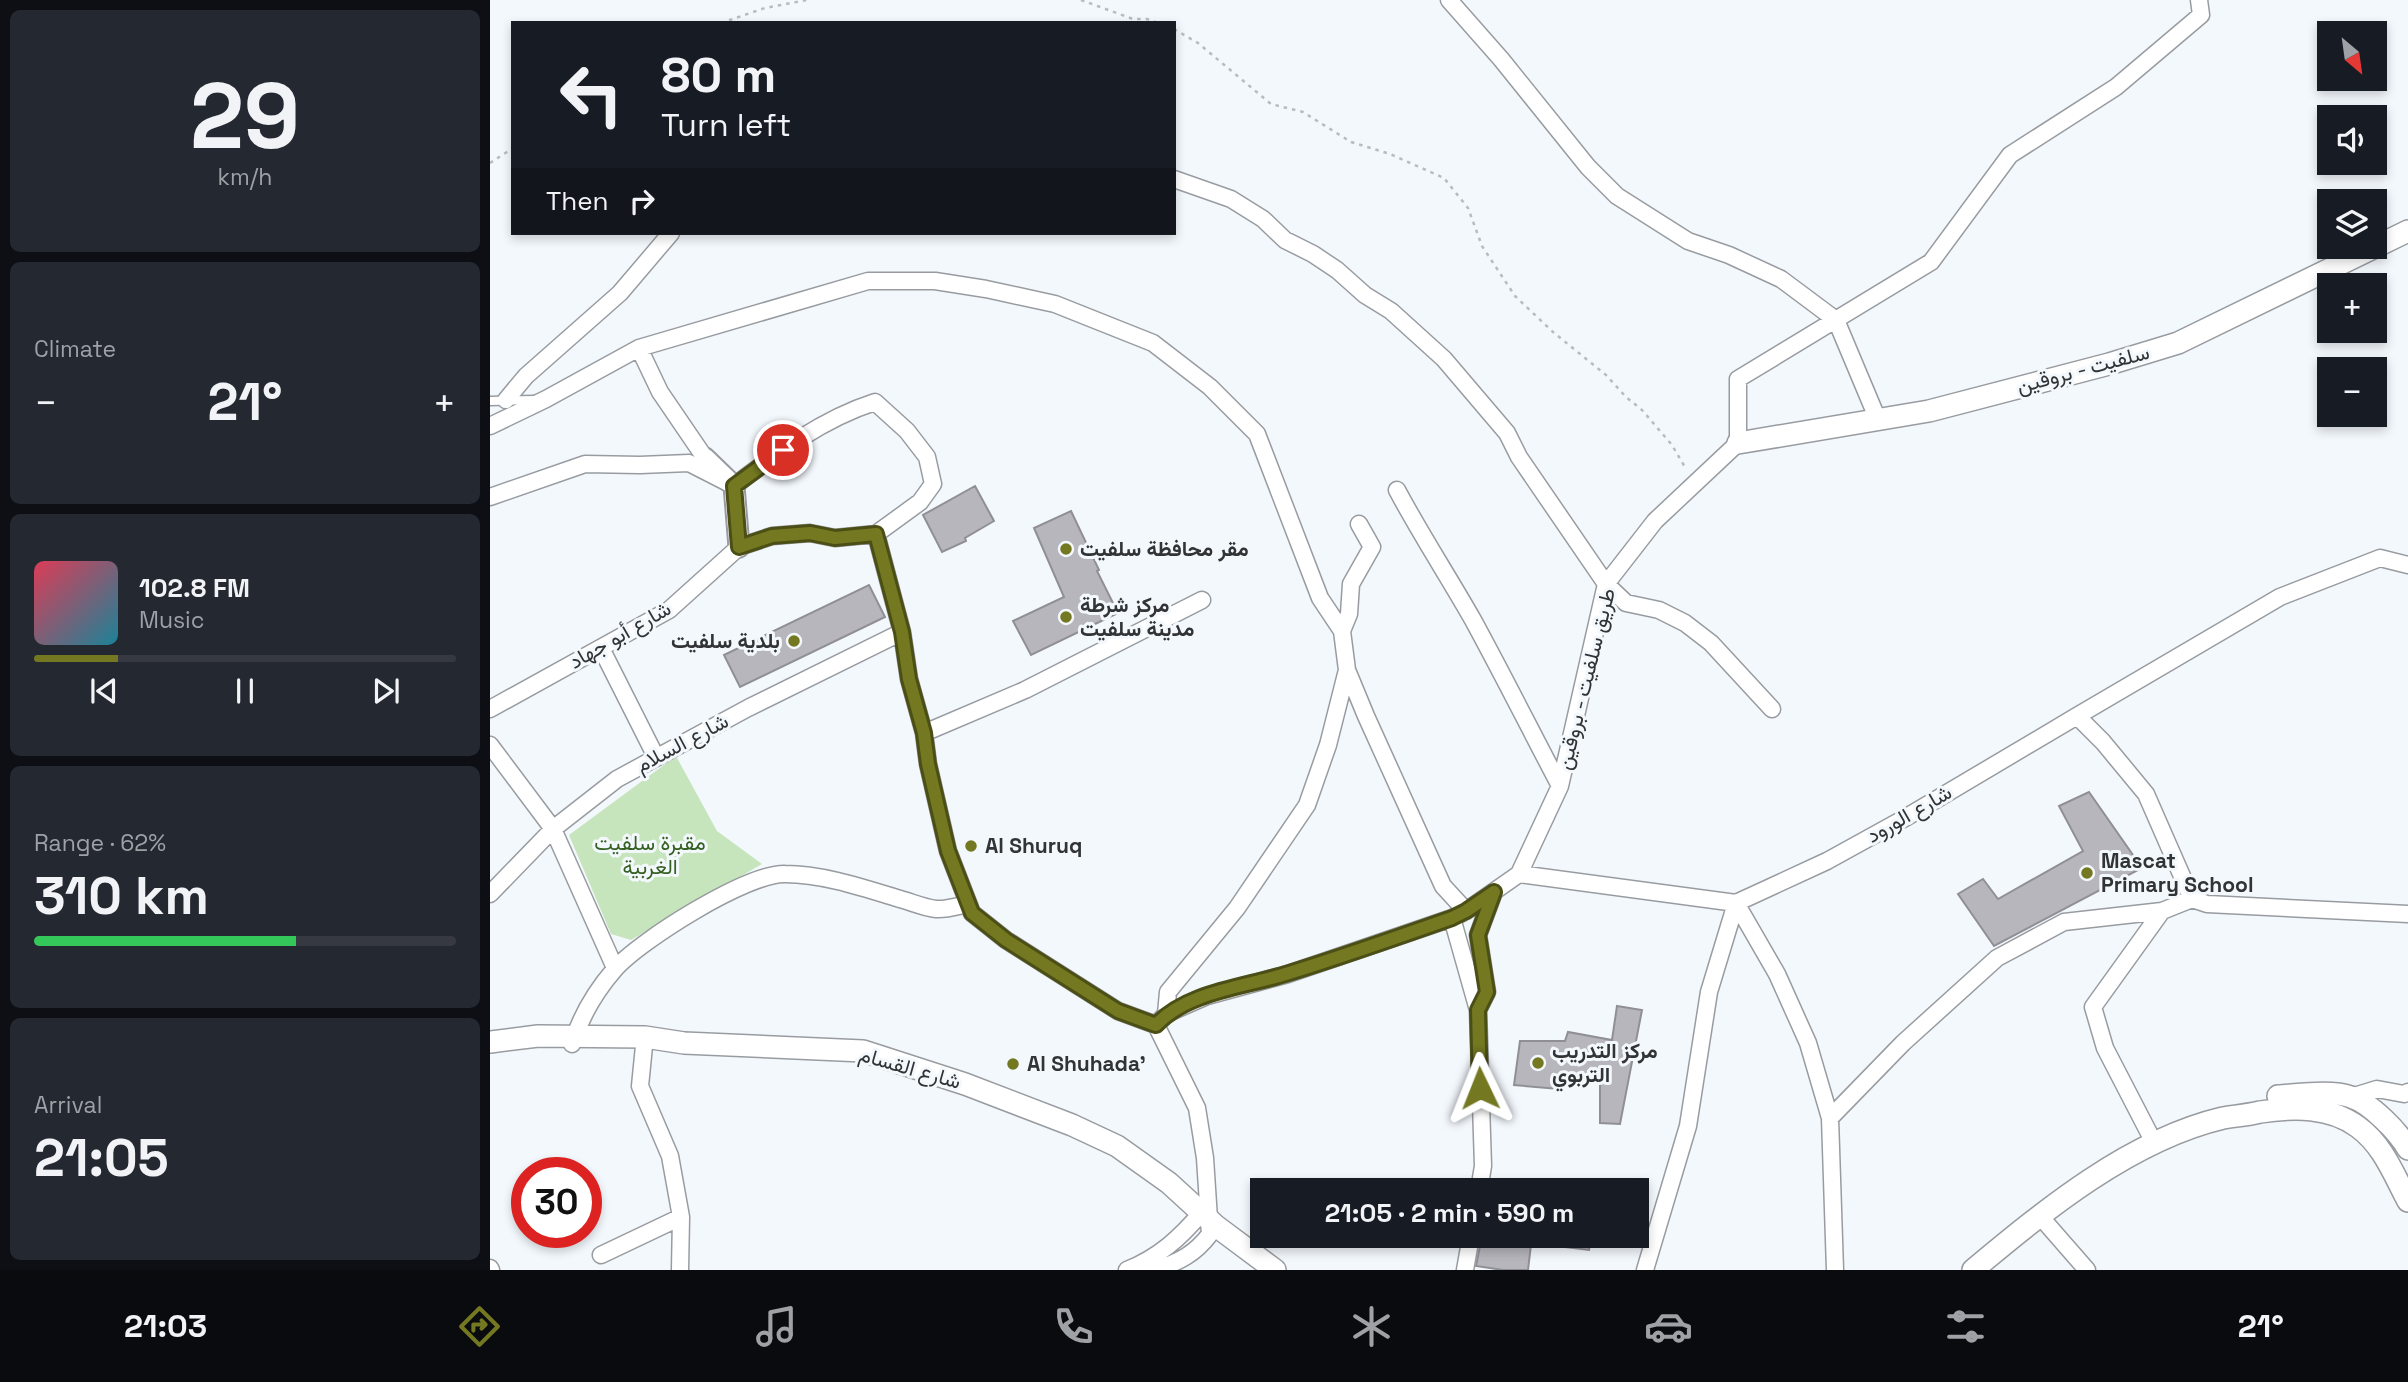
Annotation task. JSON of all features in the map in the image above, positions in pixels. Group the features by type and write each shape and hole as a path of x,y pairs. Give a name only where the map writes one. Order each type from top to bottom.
{"main road":[{"name":"سلفيت - بروقين","path":"1738,443 1929,411 2178,343 2408,231"},
{"name":"شارع القسام","path":"490,1042 538,1036 573,1042 684,1051 857,1060 898,1071 962,1092 1112,1153 1275,1270"},
{"name":"شارع القسام","path":"490,1050 645,1037 684,1043 863,1051 965,1084 1072,1125 1116,1146 1169,1183 1204,1221"},
{"path":"1958,1270 2031,1207 2097,1160 2149,1133 2219,1105 2313,1094 2351,1097 2393,1127 2408,1149"},
{"path":"1973,1270 2039,1215 2154,1143 2222,1119 2273,1110 2305,1109 2331,1113 2355,1125 2381,1151 2408,1201"},
{"path":"1204,1221 1258,1270"}],"street":[{"path":"1449,0 1588,167 1617,197 1688,241 1729,255 1782,279 1836,320 1878,420"},
{"path":"1738,443 1738,379 1931,262 2010,155 2116,87 2201,15 2199,0"},
{"path":"1176,180 1231,199 1263,219 1285,240 1337,270 1365,295 1391,311 1444,359 1507,433 1525,465 1606,584 1626,603 1658,610 1697,632 1725,657 1772,709"},
{"path":"498,401 620,293 669,235"},
{"path":"490,426 639,348 868,281 934,281 1055,304 1153,343 1210,387 1257,433 1320,598 1342,631 1347,670 1443,886 1459,914 1478,1010 1483,1166 1481,1178"},
{"path":"639,348 660,393 705,458 734,486 739,547 772,536 810,533 835,538 876,534 920,502 933,484 927,457 907,430 874,402 848,411 805,435 734,486"},
{"name":"طريق سلفيت - بروقين","path":"1519,874 1560,786 1606,584 1655,521 1738,443"},
{"path":"490,497 585,464 688,463 734,486"},
{"path":"1397,490 1420,534 1474,622 1560,786"},
{"path":"1342,631 1349,614 1350,584 1372,547 1359,524"},
{"path":"876,534 902,632 909,679 924,733 928,764 948,851 972,913 1006,940 1118,1011 1161,1020 1207,996 1288,974 1459,914 1519,874 1736,902"},
{"name":"شارع أبو جهاد","path":"490,709 669,610 739,547"},
{"name":"شارع الورود","path":"1736,902 1827,861 1905,818 2280,597 2380,558 2408,565"},
{"path":"924,733 1025,690 1202,600"},
{"name":"شارع السلام","path":"490,894 553,829 617,779 748,708 902,632"},
{"path":"601,648 656,757"},
{"path":"1155,1270 1189,1256 1199,1248 1204,1221 1205,1158 1197,1108 1161,1020 1168,992 1237,908 1307,805 1328,745 1347,670"},
{"path":"2077,716 2103,742 2146,794 2192,899"},
{"path":"490,745 553,829 615,968"},
{"path":"573,1042 582,1015 615,968 705,903 755,882 782,873 854,886 937,909 968,904"},
{"path":"1478,1010 1487,992 1478,935 1494,892"},
{"path":"1830,1118 1903,1043 1997,958 2064,922 2162,911 2192,899 2207,904 2408,914"},
{"path":"1736,902 1777,974 1808,1043 1830,1118 1835,1270"},
{"path":"1645,1270 1688,1126 1709,992 1736,902"},
{"path":"2149,1133 2105,1048 2093,1007 2162,911"},
{"path":"644,1046 640,1086 670,1156 681,1217 680,1270"},
{"path":"2351,1097 2377,1090 2404,1094 2408,1092"},
{"path":"2039,1215 2087,1270"},
{"path":"601,1255 681,1217"},
{"path":"1127,1270 1147,1262 1204,1221"},
{"path":"1465,1270 1469,1248"}],"lane":[{"path":"498,401 546,399"}],"path":[{"path":"727,21 765,8 807,0"},
{"path":"1081,0 1133,19 1152,21"},
{"path":"1176,30 1198,43 1271,104 1303,112 1351,142 1390,154 1444,178 1468,208 1482,246 1514,296 1606,375 1642,410 1672,445 1683,460 1689,477 1696,482"},
{"path":"490,163 511,149"}],"green space":[{"name":"مقبرة سلفيت الغربية","path":"676,756 717,831 762,864 631,940 611,934 569,835"}],"building":[{"path":"975,486 994,521 965,538 966,541 942,552 923,515"},
{"path":"1071,511 1118,613 1031,655 1013,621 1064,597 1034,528"},
{"name":"بلدية سلفيت","path":"869,585 885,617 740,687 724,655"},
{"name":"Mascat Primary School","path":"2089,792 2142,868 1994,946 1958,894 1983,879 1998,899 2083,851 2059,806"},
{"path":"1617,1006 1642,1010 1620,1124 1600,1123 1600,1079 1558,1074 1558,1089 1514,1085 1520,1041 1565,1041 1568,1032 1612,1040"},
{"path":"1480,1248 1531,1248 1528,1270 1476,1266"}],"place":[{"name":"مقر محافظة سلفيت","path":"1066,549"},
{"name":"مركز شرطة مدينة سلفيت","path":"1066,617"},
{"name":"بلدية سلفيت","path":"794,641"},
{"name":"Al Shuruq","path":"971,846"},
{"name":"Mascat Primary School","path":"2087,873"},
{"name":"مركز التدريب التربوي","path":"1538,1063"},
{"name":"Al Shuhada'","path":"1013,1064"}],"route":[{"path":"783,450 734,486 739,547 772,536 810,533 835,538 876,534 902,632 909,679 924,733 928,764 948,851 972,913 1006,940 1118,1011 1156,1025 1166,1014 1207,996 1288,974 1452,918 1494,892 1478,935 1487,992 1478,1010 1480,1088"}]}
